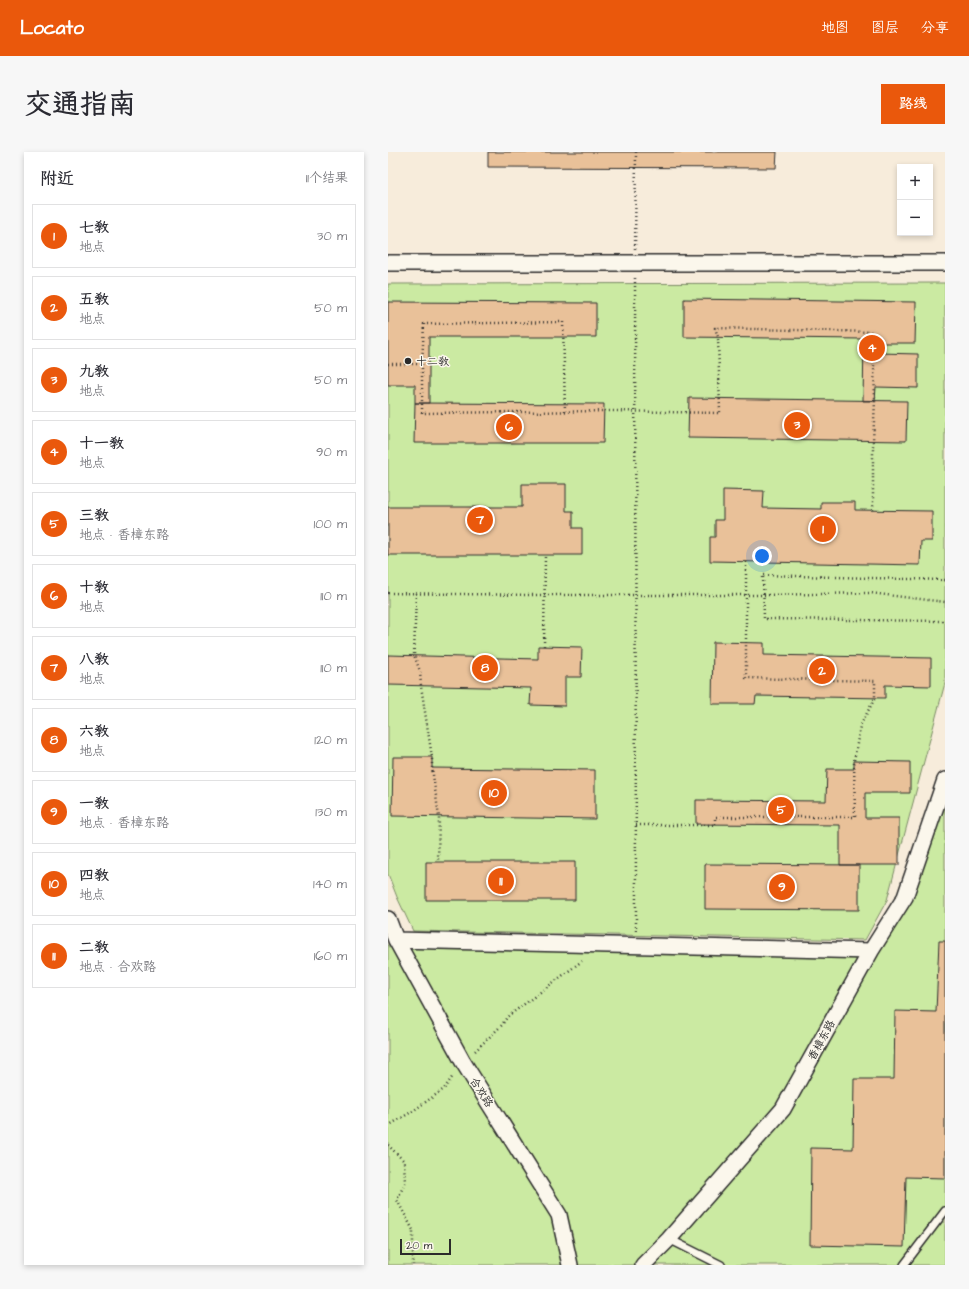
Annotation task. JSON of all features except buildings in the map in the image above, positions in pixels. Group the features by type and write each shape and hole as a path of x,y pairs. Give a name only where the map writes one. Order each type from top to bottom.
{"street":[{"path":"388,263 945,263"},
{"name":"香樟东路","path":"643,1265 669,1239 783,1109 871,951 905,897 941,802 945,780"},
{"name":"合欢路","path":"388,919 396,940 463,1062 559,1215 570,1265"},
{"path":"396,940 871,951"}],"lane":[{"path":"904,1265 945,1211"},
{"path":"669,1239 721,1265"}],"path":[{"path":"636,152 636,935"},
{"path":"565,411 563,322 424,324 422,413 565,411 720,413 718,337 715,328 873,332 875,401 873,440 873,510"},
{"path":"388,364 422,364"},
{"path":"544,646 545,555"},
{"path":"636,825 715,825 715,816 855,817 854,761 860,726 875,698 875,681 746,678 746,562"},
{"path":"945,580 764,575 764,619 945,621"},
{"path":"388,593 764,595 870,593 945,602"},
{"path":"416,593 414,655 420,672 439,817 438,862"},
{"path":"388,1126 413,1111 444,1089 463,1062 502,1026 507,1017 574,968 600,945"},
{"path":"388,1145 404,1161 405,1183 397,1200 413,1230 413,1265"}],"green space":[{"path":"945,283 945,683 887,900 865,940 413,931 388,874 388,284"},
{"path":"945,782 945,1265 388,1265 388,919 396,940 871,951 905,897"}],"place":[{"name":"十一教","path":"872,348"},
{"name":"十二教","path":"408,361"},
{"name":"九教","path":"797,425"},
{"name":"十教","path":"509,427"},
{"name":"八教","path":"480,520"},
{"name":"七教","path":"823,529"},
{"name":"六教","path":"485,668"},
{"name":"五教","path":"822,671"},
{"name":"四教","path":"494,793"},
{"name":"三教","path":"781,810"},
{"name":"二教","path":"501,881"},
{"name":"一教","path":"782,887"}]}
